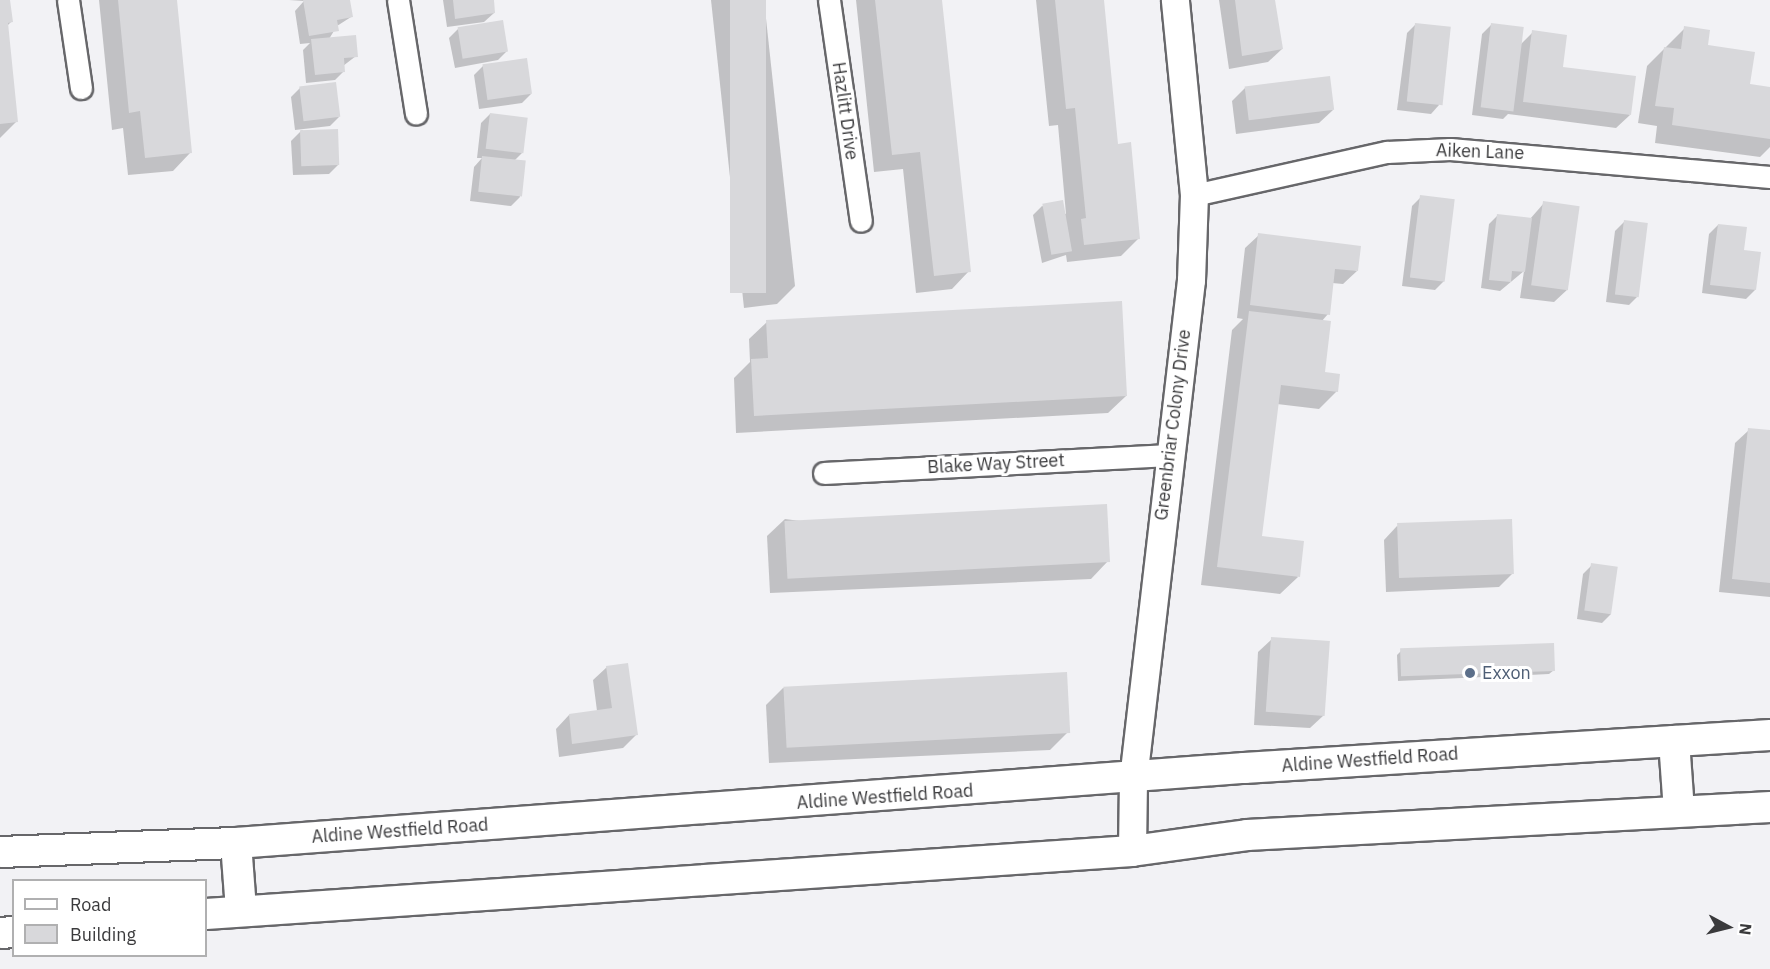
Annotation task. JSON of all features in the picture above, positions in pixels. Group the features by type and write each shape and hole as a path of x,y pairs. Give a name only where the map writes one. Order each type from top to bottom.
{"main road":[{"name":"Aldine Westfield Road","path":"0,852 236,843 1770,735"},
{"path":"1674,741 1679,812"},
{"path":"207,914 1132,851 1247,835 1770,807"},
{"path":"236,843 241,910"}],"street":[{"path":"68,0 81,88"},
{"path":"398,0 416,114"},
{"name":"Hazlitt Drive","path":"829,0 861,221"},
{"name":"Greenbriar Colony Drive","path":"1132,851 1133,779 1191,280 1194,195 1175,0"},
{"name":"Aiken Lane","path":"1194,195 1387,152 1450,148 1770,177"},
{"name":"Blake Way Street","path":"824,473 1169,455"}],"building":[{"path":"0,0 10,0 13,22 8,23 18,122 0,124"},
{"path":"118,0 177,0 192,153 145,158 140,111 129,113"},
{"path":"303,0 350,0 353,17 337,20 339,31 309,36"},
{"path":"453,0 494,0 495,13 455,19"},
{"path":"730,0 766,0 766,293 730,293"},
{"path":"875,0 942,0 971,272 934,276 920,152 892,155"},
{"path":"1055,0 1104,0 1118,144 1131,142 1140,239 1084,245 1081,219 1086,218 1075,108 1066,109"},
{"path":"1235,0 1275,0 1283,49 1242,56"},
{"path":"503,20 508,52 463,59 458,27"},
{"path":"1415,23 1451,27 1443,105 1407,102"},
{"path":"1491,23 1524,27 1513,111 1481,107"},
{"path":"1684,26 1710,30 1708,45 1755,52 1750,84 1770,87 1770,139 1672,125 1674,108 1655,106 1664,47 1681,49"},
{"path":"1532,30 1567,35 1563,67 1636,76 1631,115 1523,102"},
{"path":"356,35 358,57 344,58 345,72 315,75 311,39"},
{"path":"527,58 532,94 487,100 482,64"},
{"path":"1330,76 1334,110 1249,120 1245,86"},
{"path":"336,82 340,117 304,121 299,87"},
{"path":"490,113 528,118 523,153 486,149"},
{"path":"338,129 339,165 301,166 300,130"},
{"path":"482,156 526,161 522,196 478,192"},
{"path":"1420,195 1455,199 1445,282 1410,277"},
{"path":"1063,200 1072,251 1051,255 1042,204"},
{"path":"1543,201 1580,206 1568,290 1531,285"},
{"path":"1497,214 1532,218 1525,272 1512,271 1511,282 1489,280"},
{"path":"1624,220 1648,223 1639,297 1615,294"},
{"path":"1718,224 1747,227 1744,250 1761,252 1756,290 1710,285"},
{"path":"1258,233 1361,246 1358,271 1335,269 1330,315 1250,305"},
{"path":"1122,301 1127,396 754,416 751,359 768,358 766,320"},
{"path":"1249,311 1331,321 1325,372 1340,374 1338,392 1281,385 1262,536 1304,541 1300,577 1217,567"},
{"path":"1748,428 1770,430 1770,583 1732,579"},
{"path":"1107,504 1110,562 787,579 784,521"},
{"path":"1512,519 1514,574 1399,578 1397,523"},
{"path":"1591,563 1618,567 1611,614 1584,611"},
{"path":"1271,637 1330,641 1325,716 1266,712"},
{"path":"1554,643 1555,671 1401,676 1400,648"},
{"path":"628,663 638,735 572,744 569,714 612,708 606,666"},
{"path":"1067,672 1070,733 787,748 783,687"}],"place":[{"name":"Exxon","path":"1470,673"}]}
